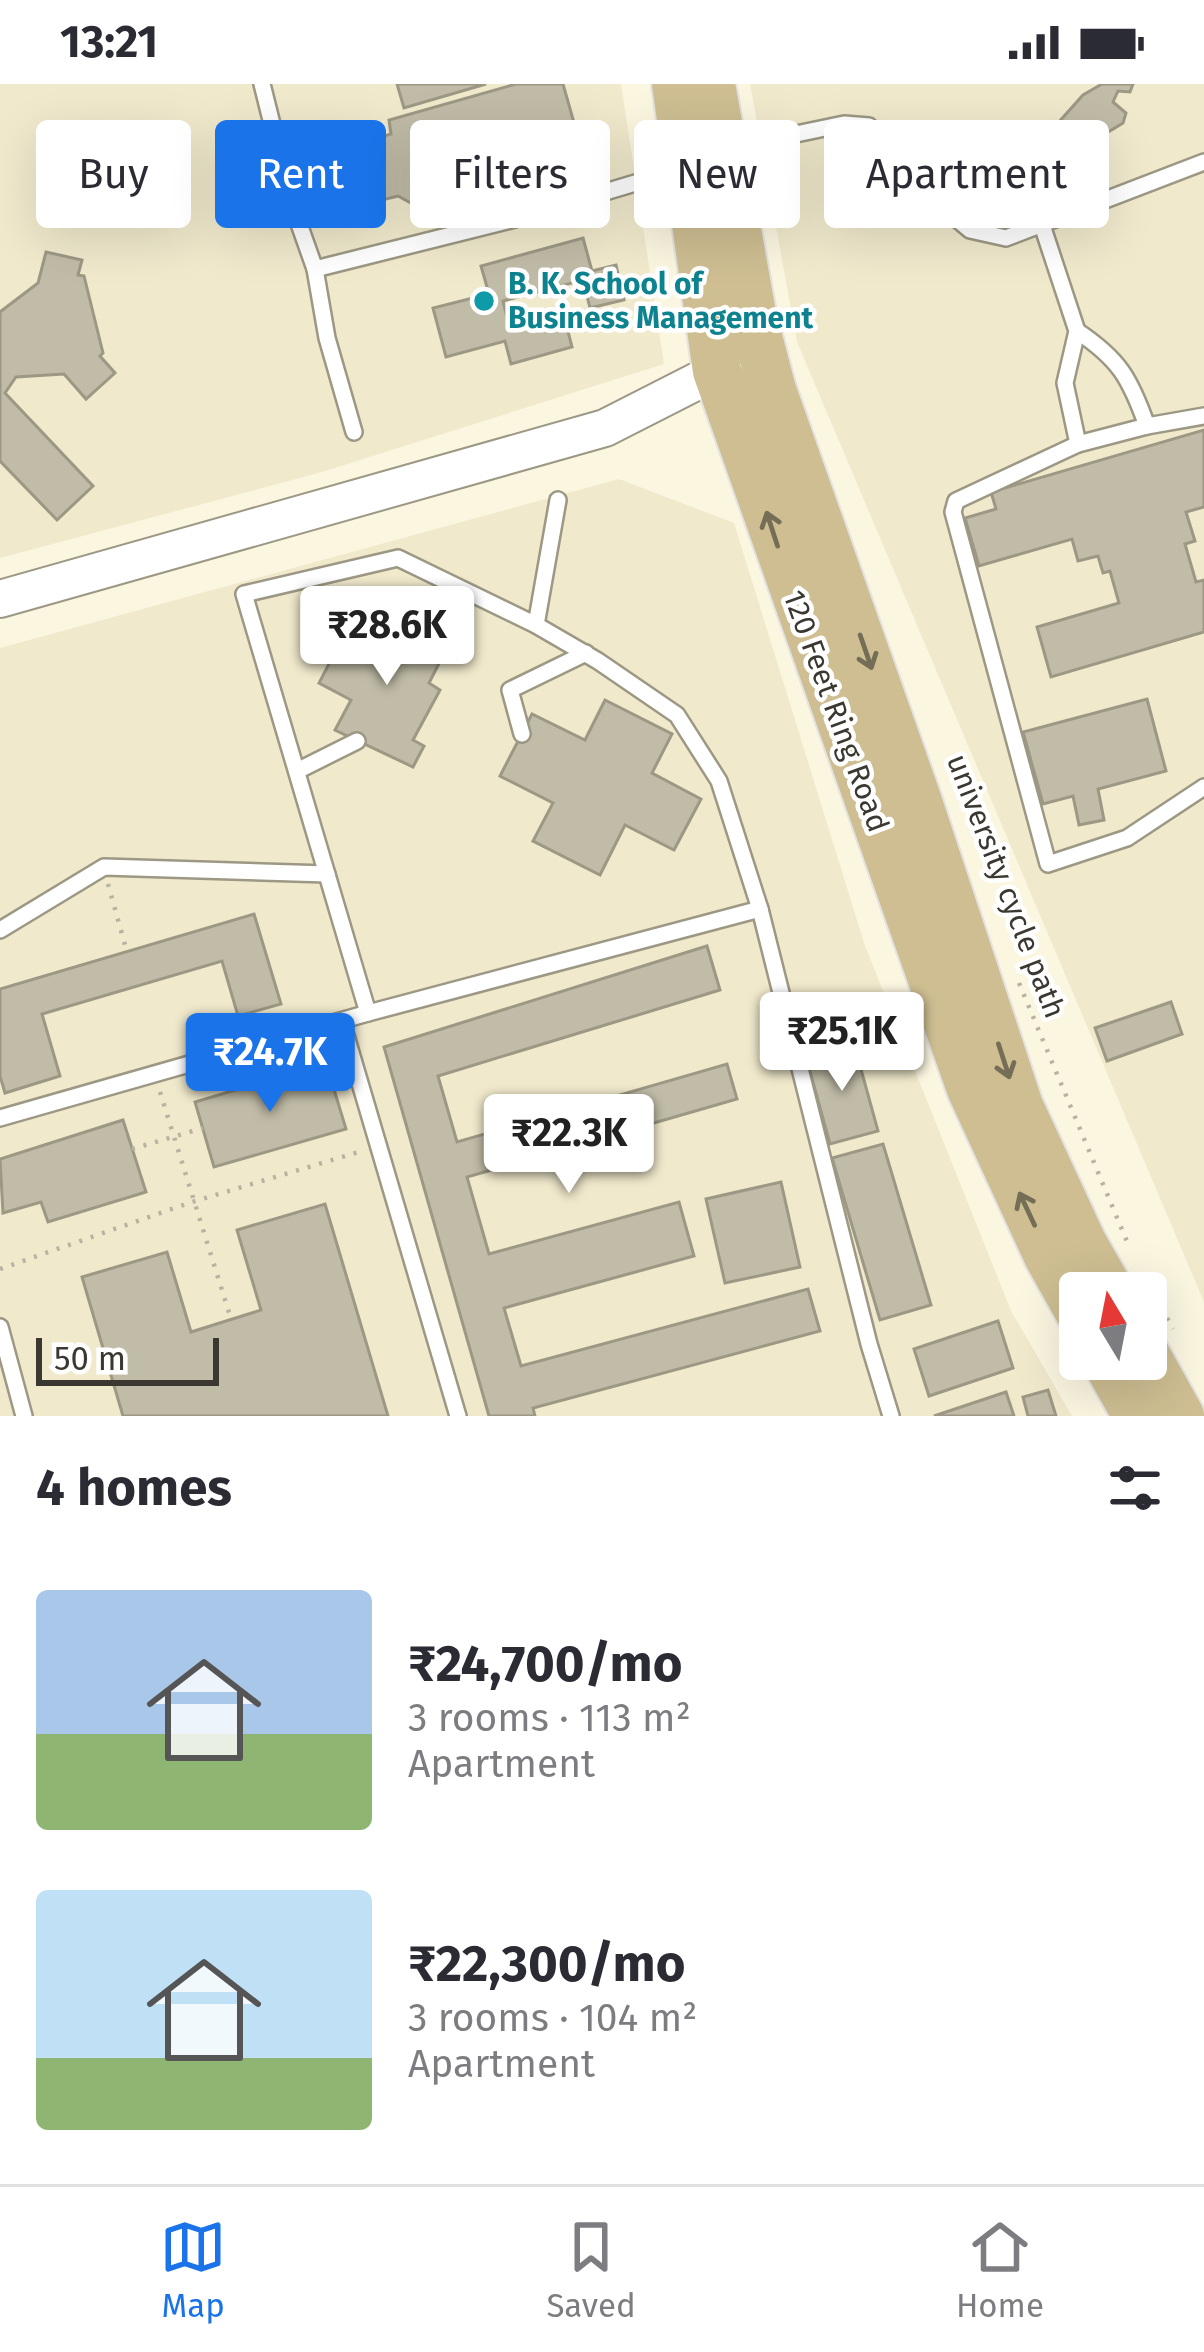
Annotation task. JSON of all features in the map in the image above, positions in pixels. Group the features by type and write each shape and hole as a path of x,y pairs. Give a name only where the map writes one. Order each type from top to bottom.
{"main road":[{"name":"120 Feet Ring Road","path":"676,84 691,120"},
{"name":"120 Feet Ring Road","path":"708,120 710,84"},
{"name":"120 Feet Ring Road","path":"710,228 718,371 971,1089 1059,1276"},
{"name":"120 Feet Ring Road","path":"726,228 764,358 1019,1106 1099,1272"},
{"path":"1167,1363 1180,1416"},
{"path":"1117,1380 1137,1416"}],"street":[{"path":"0,599 605,428 718,371 764,358"}],"lane":[{"path":"262,84 292,204 315,269 327,338 354,432"},
{"path":"1109,200 1204,162"},
{"path":"315,269 515,219 634,181"},
{"path":"968,228 1006,238 1036,228"},
{"path":"1043,228 1077,331 1065,383 1078,444"},
{"path":"1077,331 1108,352 1130,379 1147,426"},
{"path":"1204,416 1078,444 983,485 956,501 953,512 1048,864 1127,838 1204,787"},
{"path":"536,625 558,500"},
{"path":"368,1013 244,593 398,558 586,653 677,715 719,781 760,909 891,1416"},
{"path":"522,734 510,690 586,653"},
{"path":"297,771 357,741"},
{"path":"0,930 103,867 327,874"},
{"path":"0,1118 368,1013 760,909"},
{"path":"342,1022 458,1416"},
{"path":"0,1328 24,1416"}],"path":[{"path":"103,867 127,952"},
{"name":"university cycle path","path":"1018,980 1136,1272"},
{"path":"155,1075 231,1319"},
{"path":"132,1149 203,1128"},
{"path":"0,1269 192,1202 379,1146"}],"shaded area":[{"path":"0,84 621,84 634,169 634,228 643,228 664,364 322,472 0,558"},
{"path":"750,84 1204,84 1204,1302 797,342 776,228 800,228 800,120 757,120"},
{"path":"619,479 734,523 865,946 1011,1311 1072,1416 0,1416 0,648"}],"building":[{"path":"397,84 486,84 404,108"},
{"path":"516,84 563,84 573,120 410,120 410,203 398,196 386,199 389,120"},
{"path":"1102,84 1133,84 1130,92 1118,91 1113,102 1126,113 1123,123 1109,132 1109,120 1061,120 1083,95"},
{"name":"B. K. School of Business Management","path":"583,238 592,271 616,265 624,300 590,308 583,280 503,301 510,330 564,316 572,347 511,364 505,341 446,357 433,308 489,294 481,266"},
{"path":"46,252 82,260 78,275 84,276 100,356 115,373 86,399 64,374 16,377 5,393 93,486 57,520 0,461 0,312 38,283"},
{"path":"1204,430 1204,507 1186,512 1195,541 1185,544 1196,582 1204,580 1204,632 1051,677 1037,627 1119,603 1110,571 1103,573 1098,556 1078,561 1072,539 979,566 965,518 996,509 991,492"},
{"path":"396,616 449,644 429,683 440,690 413,740 424,746 413,767 335,730 351,700 319,683 345,633 377,650"},
{"path":"1147,699 1166,771 1098,789 1104,820 1079,825 1073,796 1043,804 1023,732"},
{"path":"605,700 672,734 652,773 701,799 674,850 625,825 600,875 533,841 553,803 500,776 532,714 585,740"},
{"path":"254,914 281,1004 238,1016 222,961 42,1014 60,1076 5,1093 0,1076 0,989"},
{"path":"707,946 720,990 438,1076 457,1142 727,1064 737,1099 467,1177 489,1254 679,1202 694,1256 504,1308 521,1366 808,1289 820,1331 533,1408 535,1416 489,1416 384,1047"},
{"path":"1171,1002 1182,1034 1107,1061 1095,1028"},
{"path":"854,1044 878,1131 830,1144 806,1057"},
{"path":"326,1063 346,1129 214,1167 195,1102"},
{"path":"123,1120 146,1192 48,1222 41,1202 3,1213 0,1159"},
{"path":"883,1144 931,1305 880,1320 832,1158"},
{"path":"781,1182 800,1267 725,1283 706,1199"},
{"path":"325,1204 388,1416 123,1416 82,1277 167,1252 191,1332 261,1310 237,1230"},
{"path":"998,1321 1013,1368 929,1396 914,1349"},
{"path":"1048,1390 1056,1416 1028,1416 1023,1397"},
{"path":"1006,1392 1014,1416 934,1416"}],"place":[{"name":"B. K. School of Business Management","path":"484,301"}]}
